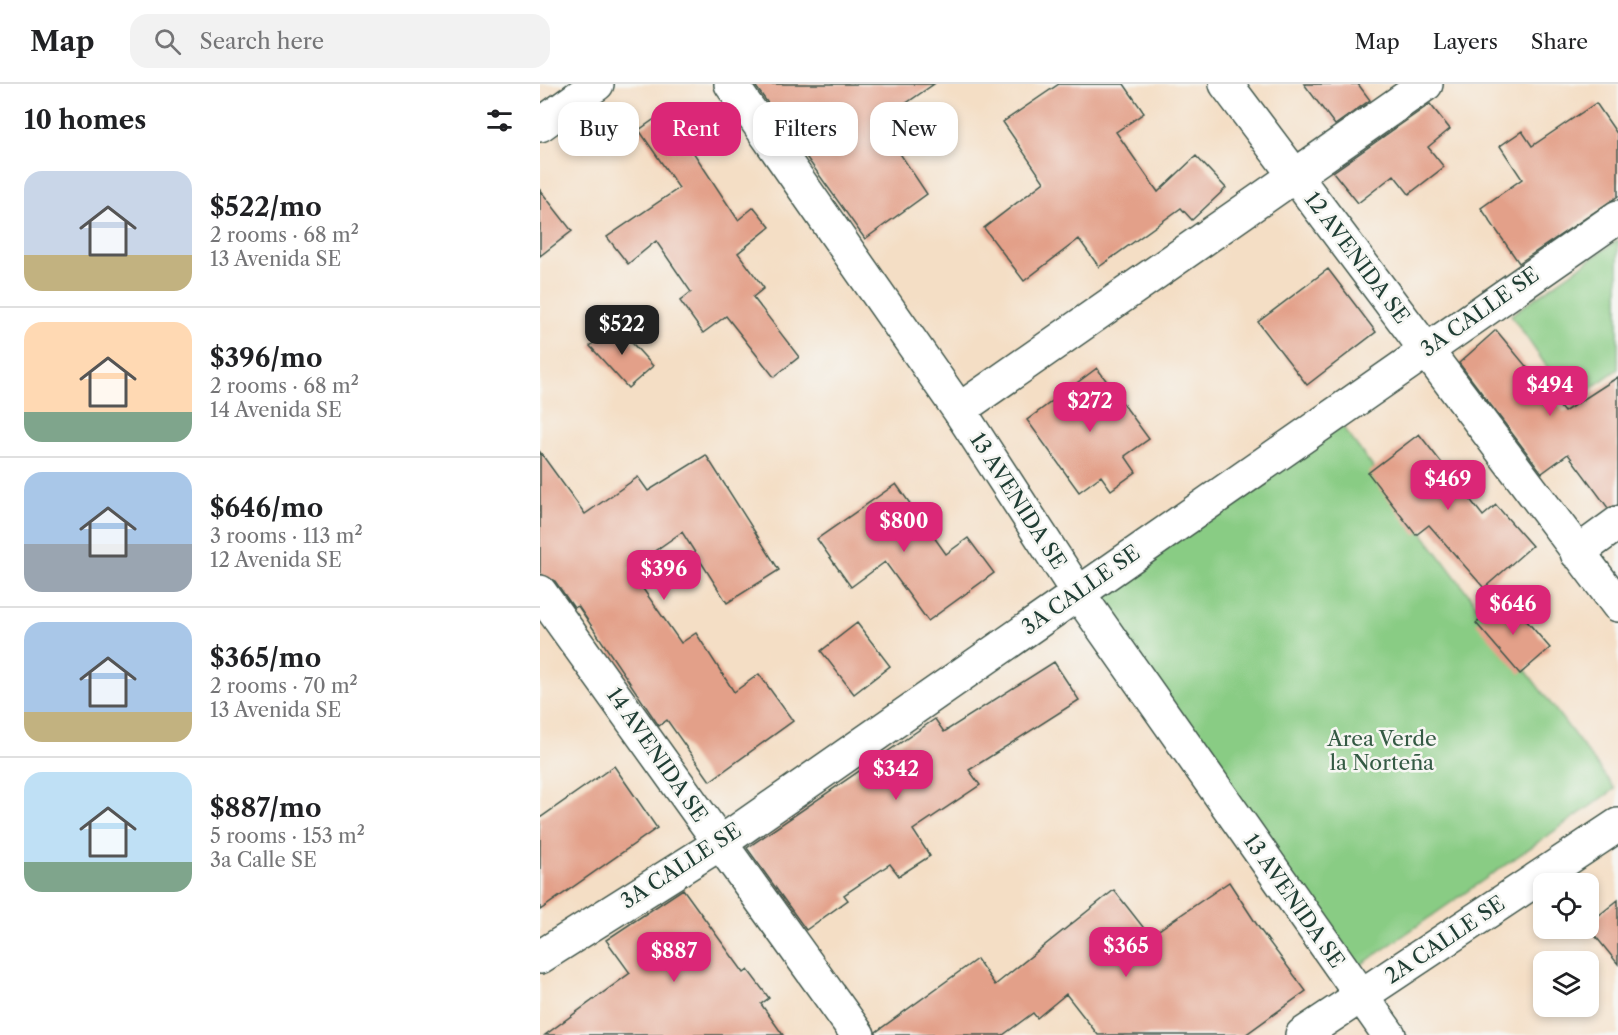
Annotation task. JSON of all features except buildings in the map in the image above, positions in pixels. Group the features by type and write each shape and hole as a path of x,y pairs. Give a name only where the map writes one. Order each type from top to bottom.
{"street":[{"path":"540,125 597,84"},
{"name":"13 AVENIDA SE","path":"731,84 959,410 1078,593 1389,1035"},
{"name":"12 AVENIDA SE","path":"1226,84 1618,605"},
{"path":"959,410 1426,84"},
{"name":"3A CALLE SE","path":"540,957 719,843 1425,349 1618,217"},
{"path":"1577,553 1618,523"},
{"name":"14 AVENIDA SE","path":"540,592 858,1035"},
{"name":"2A CALLE SE","path":"1302,1035 1618,825"}],"green space":[{"path":"1618,240 1618,369 1571,402 1511,315"},
{"name":"Area Verde la Norteña","path":"1342,426 1615,789 1342,978 1078,599"}]}
